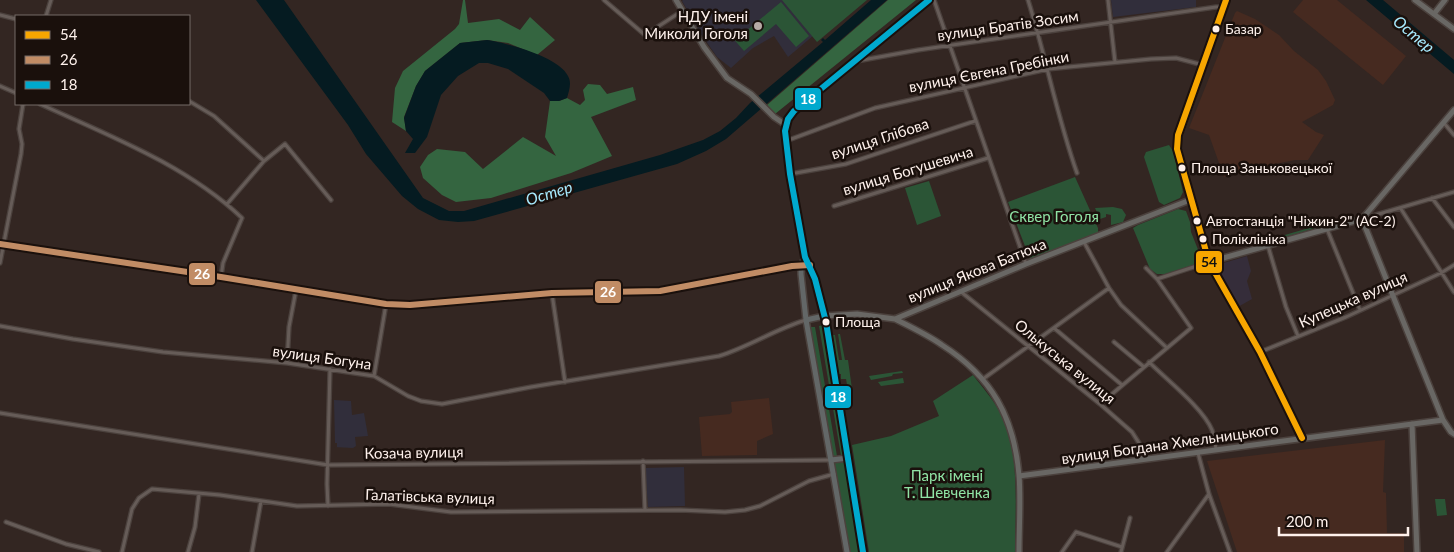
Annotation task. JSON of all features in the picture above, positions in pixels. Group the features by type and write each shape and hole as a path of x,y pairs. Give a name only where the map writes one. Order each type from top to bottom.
{"main road":[{"path":"863,552 824,316 817,286 805,257 790,174 785,139 786,126 794,111 929,0"},
{"path":"805,257 801,266 806,320 847,552"},
{"path":"801,266 810,266"},
{"path":"806,320 824,316"},
{"path":"831,460 848,458"}],"street":[{"path":"46,15 51,0"},
{"path":"604,0 645,35 683,10"},
{"path":"676,0 704,47 723,74 751,94 786,126"},
{"path":"934,0 963,88 1026,264"},
{"path":"1028,0 1077,174"},
{"path":"1108,0 1115,62"},
{"path":"1226,0 1177,138 1177,149 1209,262 1260,352 1302,438"},
{"path":"1415,0 1454,29"},
{"path":"1434,14 1445,0"},
{"name":"вулиця Братів Зосим","path":"854,61 1110,22 1224,7"},
{"path":"0,15 15,19"},
{"name":"вулиця Євгена Гребінки","path":"785,139 874,108 1048,69 1176,58 1204,65"},
{"path":"0,86 15,93"},
{"path":"190,102 214,116 264,162"},
{"path":"0,263 1,245 21,154 22,144 19,129 22,105"},
{"path":"42,105 143,152 198,183 227,204 242,218 224,263 221,277"},
{"path":"1362,219 1454,110"},
{"name":"вулиця Глібова","path":"790,174 846,164 975,120"},
{"path":"1443,122 1454,135"},
{"path":"227,204 264,162 285,144 331,200"},
{"name":"вулиця Богушевича","path":"834,206 988,158"},
{"path":"1157,279 1209,262 1400,209 1454,192"},
{"path":"1432,198 1454,227"},
{"name":"вулиця Якова Батюка","path":"824,316 857,314 896,319 1026,264 1190,200"},
{"path":"1400,209 1454,292"},
{"path":"1362,219 1443,420 1454,439"},
{"path":"1326,229 1360,310"},
{"path":"1084,242 1109,288 1126,310 1167,348"},
{"path":"1,245 297,288 386,304 422,305 552,294 670,290 792,266 801,266"},
{"path":"1268,246 1286,307 1298,336"},
{"name":"Купецька вулиця","path":"1260,352 1360,310 1454,266"},
{"path":"1100,404 1192,328 1157,279 1146,268"},
{"path":"287,363 289,327 297,288"},
{"path":"983,379 1109,288"},
{"name":"Олькуська вулиця","path":"960,291 1100,404 1135,436 1139,442 1142,460"},
{"path":"552,294 564,382"},
{"path":"374,376 386,304"},
{"path":"896,319 944,346 983,379 1007,418 1013,439 1019,476 1019,552"},
{"name":"вулиця Богуна","path":"0,326 163,352 287,363 374,376 415,398 442,404 530,387 719,356 740,350 771,333 806,320"},
{"path":"1054,328 1122,386"},
{"path":"1114,342 1144,367"},
{"path":"1149,362 1207,420 1213,434 1216,450"},
{"path":"328,506 330,369"},
{"name":"Козача вулиця","path":"0,413 328,464 831,460"},
{"name":"вулиця Богдана Хмельницького","path":"1019,476 1443,420"},
{"path":"1412,424 1417,552"},
{"path":"1198,452 1230,552"},
{"path":"643,462 645,510"},
{"name":"Галатівська вулиця","path":"122,552 132,509 144,492 152,489 297,506 389,504 451,512 696,510 725,512 745,510 765,504 809,481 834,474"},
{"path":"188,552 195,527 199,494"},
{"path":"1166,552 1210,494"},
{"path":"252,552 261,501"},
{"path":"1121,552 1130,518"},
{"path":"6,522 66,544 100,552"},
{"path":"1062,552 1076,532 1122,546"}],"shaded area":[{"name":"НДУ імені Миколи Гоголя","path":"683,0 848,0 814,35 788,57 774,36 753,48 731,68 717,57 701,34"},
{"path":"1111,0 1196,0 1196,7 1113,17"},
{"path":"1303,0 1337,0 1406,56 1383,85 1293,12"},
{"path":"1237,11 1255,19 1279,35 1294,51 1318,70 1326,81 1335,100 1333,105 1302,122 1324,135 1308,160 1295,160 1270,165 1224,177 1209,135 1189,128"},
{"path":"1247,256 1251,271 1247,281 1252,299 1236,308 1216,268 1217,265"},
{"path":"769,398 773,434 757,441 757,455 702,456 699,417 730,414 732,412 731,402"},
{"path":"334,400 351,401 352,415 364,413 368,436 355,437 356,446 353,448 334,447 337,447 337,443 335,443"},
{"path":"1385,440 1383,492 1386,493 1387,533 1404,533 1404,552 1237,552 1207,461"},
{"path":"684,467 685,506 648,507 645,468"}],"green space":[{"path":"463,0 465,0 468,23 499,19 520,30 530,17 555,40 537,55 508,43 487,40 460,43 425,71 416,86 404,117 406,131 392,122 395,88 403,71 459,24"},
{"path":"782,0 867,0 817,42"},
{"path":"888,0 916,0 775,114 767,105"},
{"path":"781,2 809,36 796,47 776,24 744,51 731,36 736,32 740,36"},
{"path":"588,84 600,85 607,94 633,87 636,100 591,117 612,156 571,173 491,198 456,202 442,195 423,178 420,167 428,155 437,149 465,152 483,169 523,137 556,156 545,137 550,101 559,101 567,98 580,105 585,100 583,90"},
{"path":"1169,145 1173,151 1183,192 1180,198 1164,205 1159,202 1144,157 1146,152"},
{"name":"Сквер Гоголя","path":"1075,177 1098,228 1098,233 1030,259 1008,202"},
{"path":"929,181 941,216 917,225 905,188"},
{"path":"1113,207 1122,209 1126,215 1123,222 1111,225 1111,215 1106,214 1106,217 1100,219 1095,208"},
{"path":"1178,209 1186,211 1191,232 1203,262 1165,274 1157,274 1150,269 1133,228"},
{"path":"1316,226 1316,228 1271,241 1271,239"},
{"path":"824,325 846,455 841,456 819,326"},
{"path":"810,327 815,327 837,456 832,457"},
{"path":"838,334 840,334 845,360 848,360 852,389 848,390 846,379 841,379 841,374 839,374 832,335 835,335 839,360 842,360"},
{"path":"902,371 903,373 871,380 869,376"},
{"name":"Парк імені Т. Шевченка","path":"973,375 1000,412 1007,428 1014,462 1016,499 1015,552 869,552 852,445 891,436 939,416 933,401"},
{"path":"903,378 904,383 881,386 878,382"},
{"path":"847,461 862,552 849,552 834,463"},
{"path":"1435,499 1445,499 1447,515 1437,516"}],"water":[{"name":"Остер","path":"256,0 284,0 423,198 449,211 464,211 660,155 703,140 720,131 736,118 750,103 823,42 821,40 823,38 825,40 871,0 887,0 726,139 706,151 677,164 474,221 458,222 439,220 418,209 402,196 366,154 348,125"},
{"name":"Остер","path":"1366,0 1383,0 1454,60 1454,74"},
{"path":"487,40 532,52 563,69 570,81 567,98 559,101 550,101 544,93 508,69 488,63 479,63 458,76 441,95 427,137 415,153 405,153 413,139 406,131 404,118 416,86 425,71 460,43"}],"transit line":[{"name":"18","path":"863,552 826,322 815,279 805,257 790,174 785,131 788,119 794,111 929,0"},
{"name":"54","path":"1226,0 1178,135 1177,149 1209,262 1260,352 1302,438"},
{"name":"26","path":"0,244 386,304 410,305 552,293 660,291 792,266 810,265"}],"place":[{"name":"НДУ імені Миколи Гоголя","path":"758,26"},
{"name":"Базар","path":"1216,29"},
{"name":"Площа Заньковецької","path":"1182,168"},
{"name":"Автостанція \"Ніжин-2\" (АС-2)","path":"1197,221"},
{"name":"Поліклініка","path":"1203,239"},
{"name":"Площа","path":"826,322"}]}
